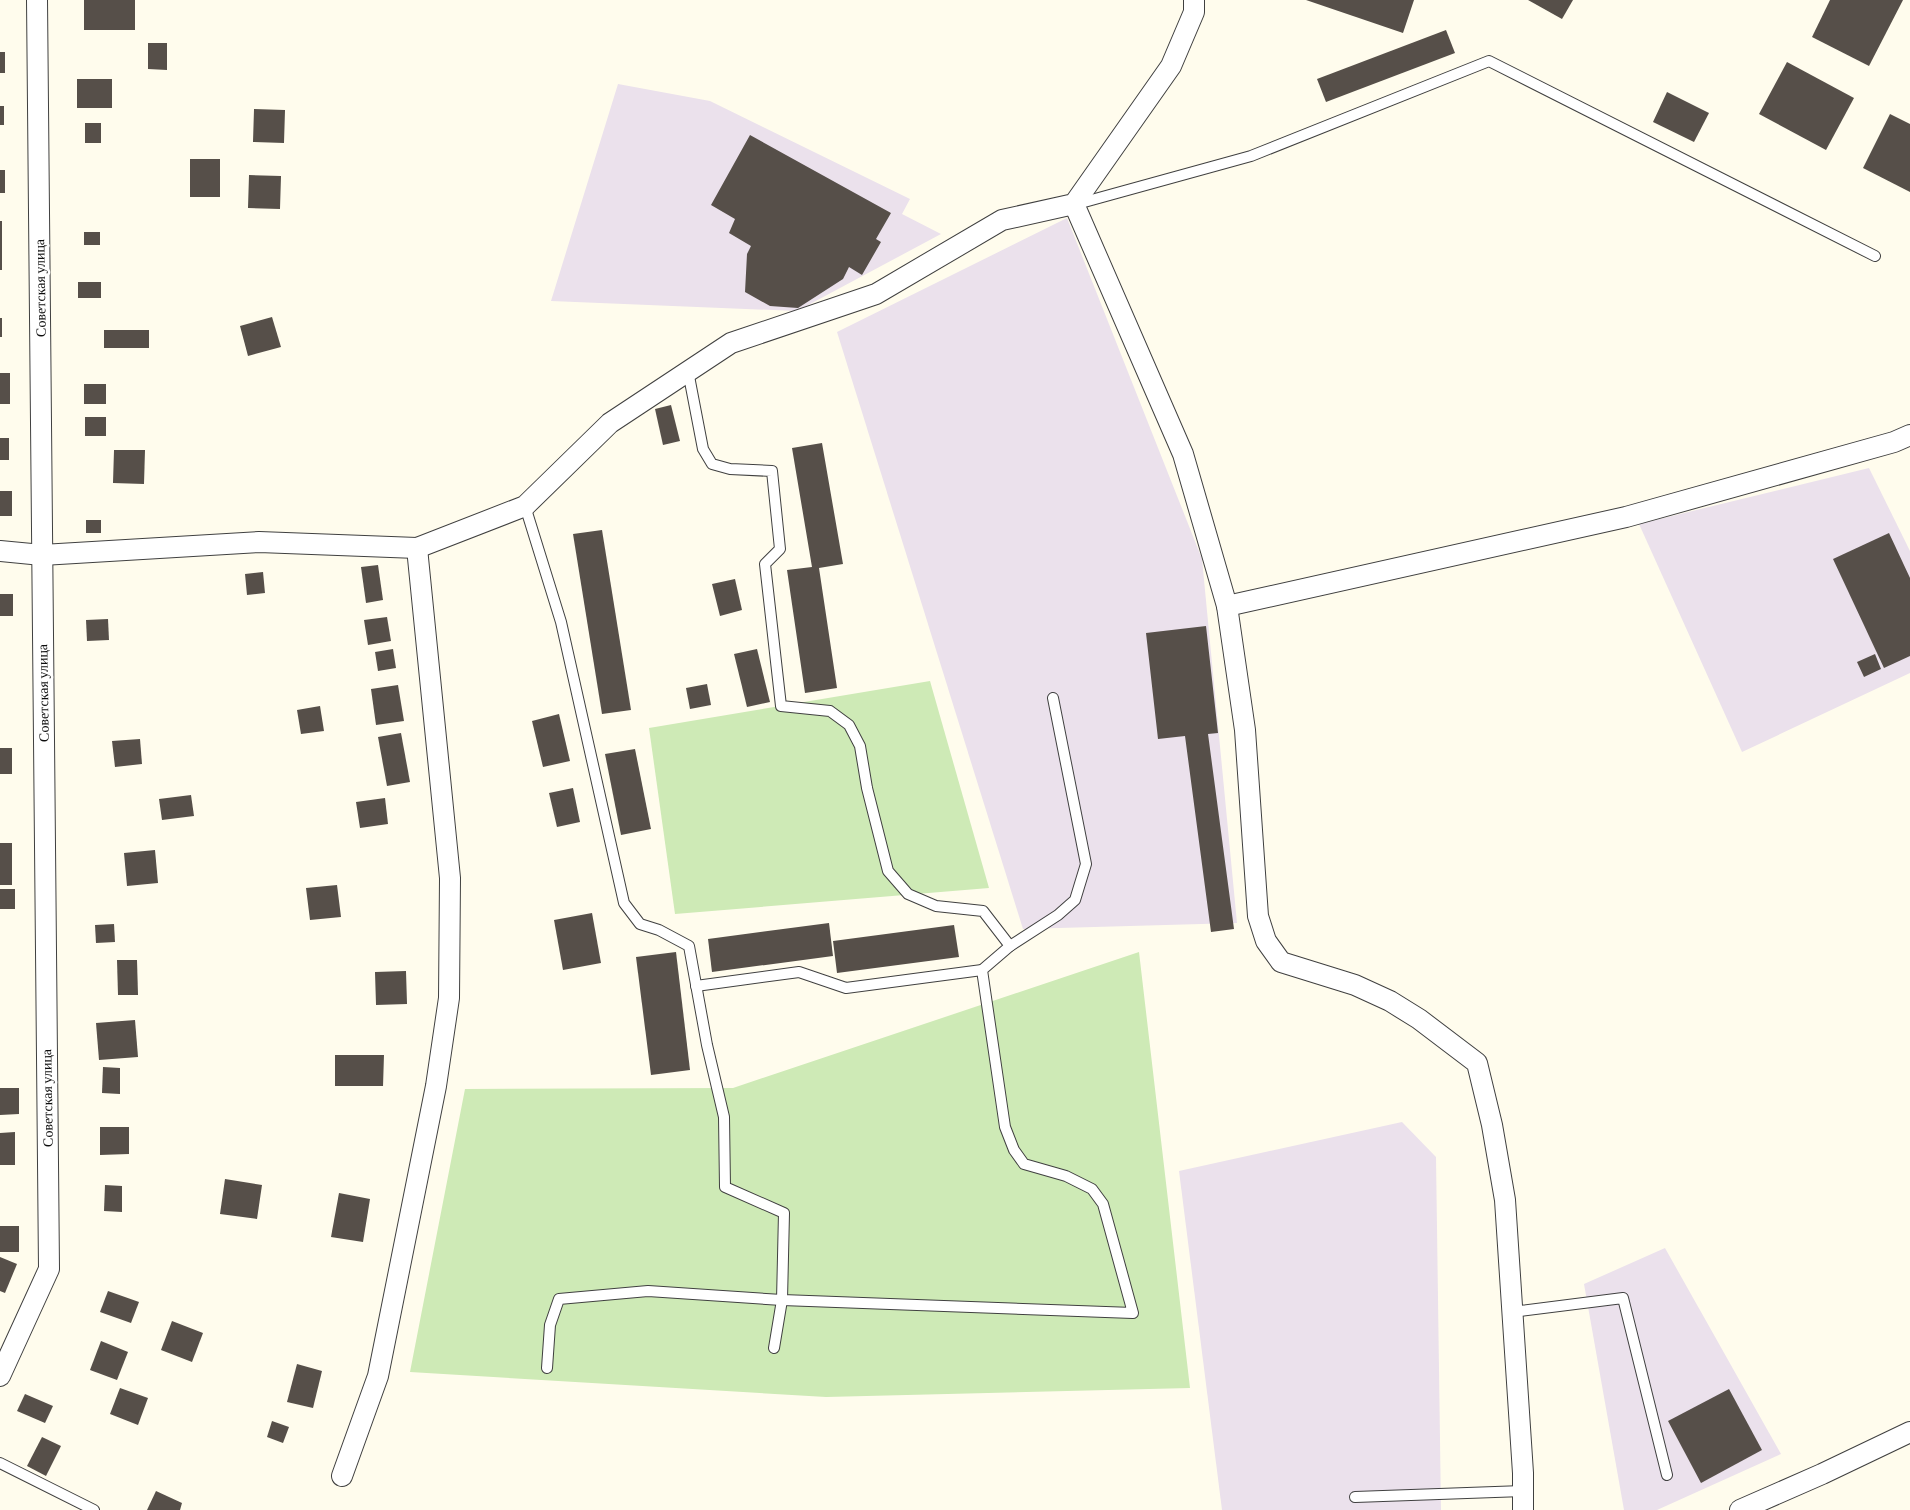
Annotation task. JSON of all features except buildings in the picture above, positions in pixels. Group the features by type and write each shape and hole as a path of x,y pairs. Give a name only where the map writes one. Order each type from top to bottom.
{"street":[{"name":"Советская улица","path":"0,1376 49,1269 37,0"},
{"path":"0,551 42,555 259,542 417,548 525,506 610,423 731,343 876,294 1002,220 1074,204 1171,66 1194,12 1194,0"},
{"path":"1074,204 1183,454 1227,606 1244,730 1258,916 1266,941 1280,962 1356,985 1390,1001 1419,1019 1477,1064 1492,1125 1505,1200 1523,1500"},
{"path":"1227,606 1626,517 1910,435"},
{"path":"342,1476 378,1376 436,1086 449,998 450,878 417,548"},
{"path":"1740,1510 1910,1432"}],"lane":[{"path":"1074,204 1251,156 1489,61 1875,256"},
{"path":"688,371 703,449 712,464 730,469 772,471 780,549 765,564 781,706 830,711 849,725 860,746 867,788 888,871 908,894 936,906 983,911 1010,946"},
{"path":"525,506 561,622 624,903 640,924 659,930 689,946 724,1117 725,1187 784,1213 782,1300 774,1348"},
{"path":"696,986 799,972 846,988 982,970 1010,946 1058,915 1076,900 1086,864 1053,698"},
{"path":"547,1368 550,1325 559,1299 648,1291 782,1300 1133,1313 1102,1204 1092,1188 1066,1176 1024,1164 1014,1150 1005,1127 982,970"},
{"path":"1512,1312 1623,1298 1667,1475"},
{"path":"0,1463 94,1510"},
{"path":"1356,1497 1523,1500"}],"shaded area":[{"path":"618,84 710,101 910,199 902,214 941,234 797,311 551,301"},
{"path":"1067,218 1202,559 1237,923 1023,929 837,332"},
{"path":"1869,468 1910,551 1910,673 1742,752 1639,524"},
{"path":"1402,1122 1436,1157 1441,1510 1222,1510 1179,1171"},
{"path":"1665,1248 1781,1454 1657,1510 1624,1510 1584,1284"}],"green space":[{"path":"930,681 989,888 675,914 649,728"},
{"path":"1139,952 1190,1388 826,1397 410,1372 465,1089 733,1088"}]}
